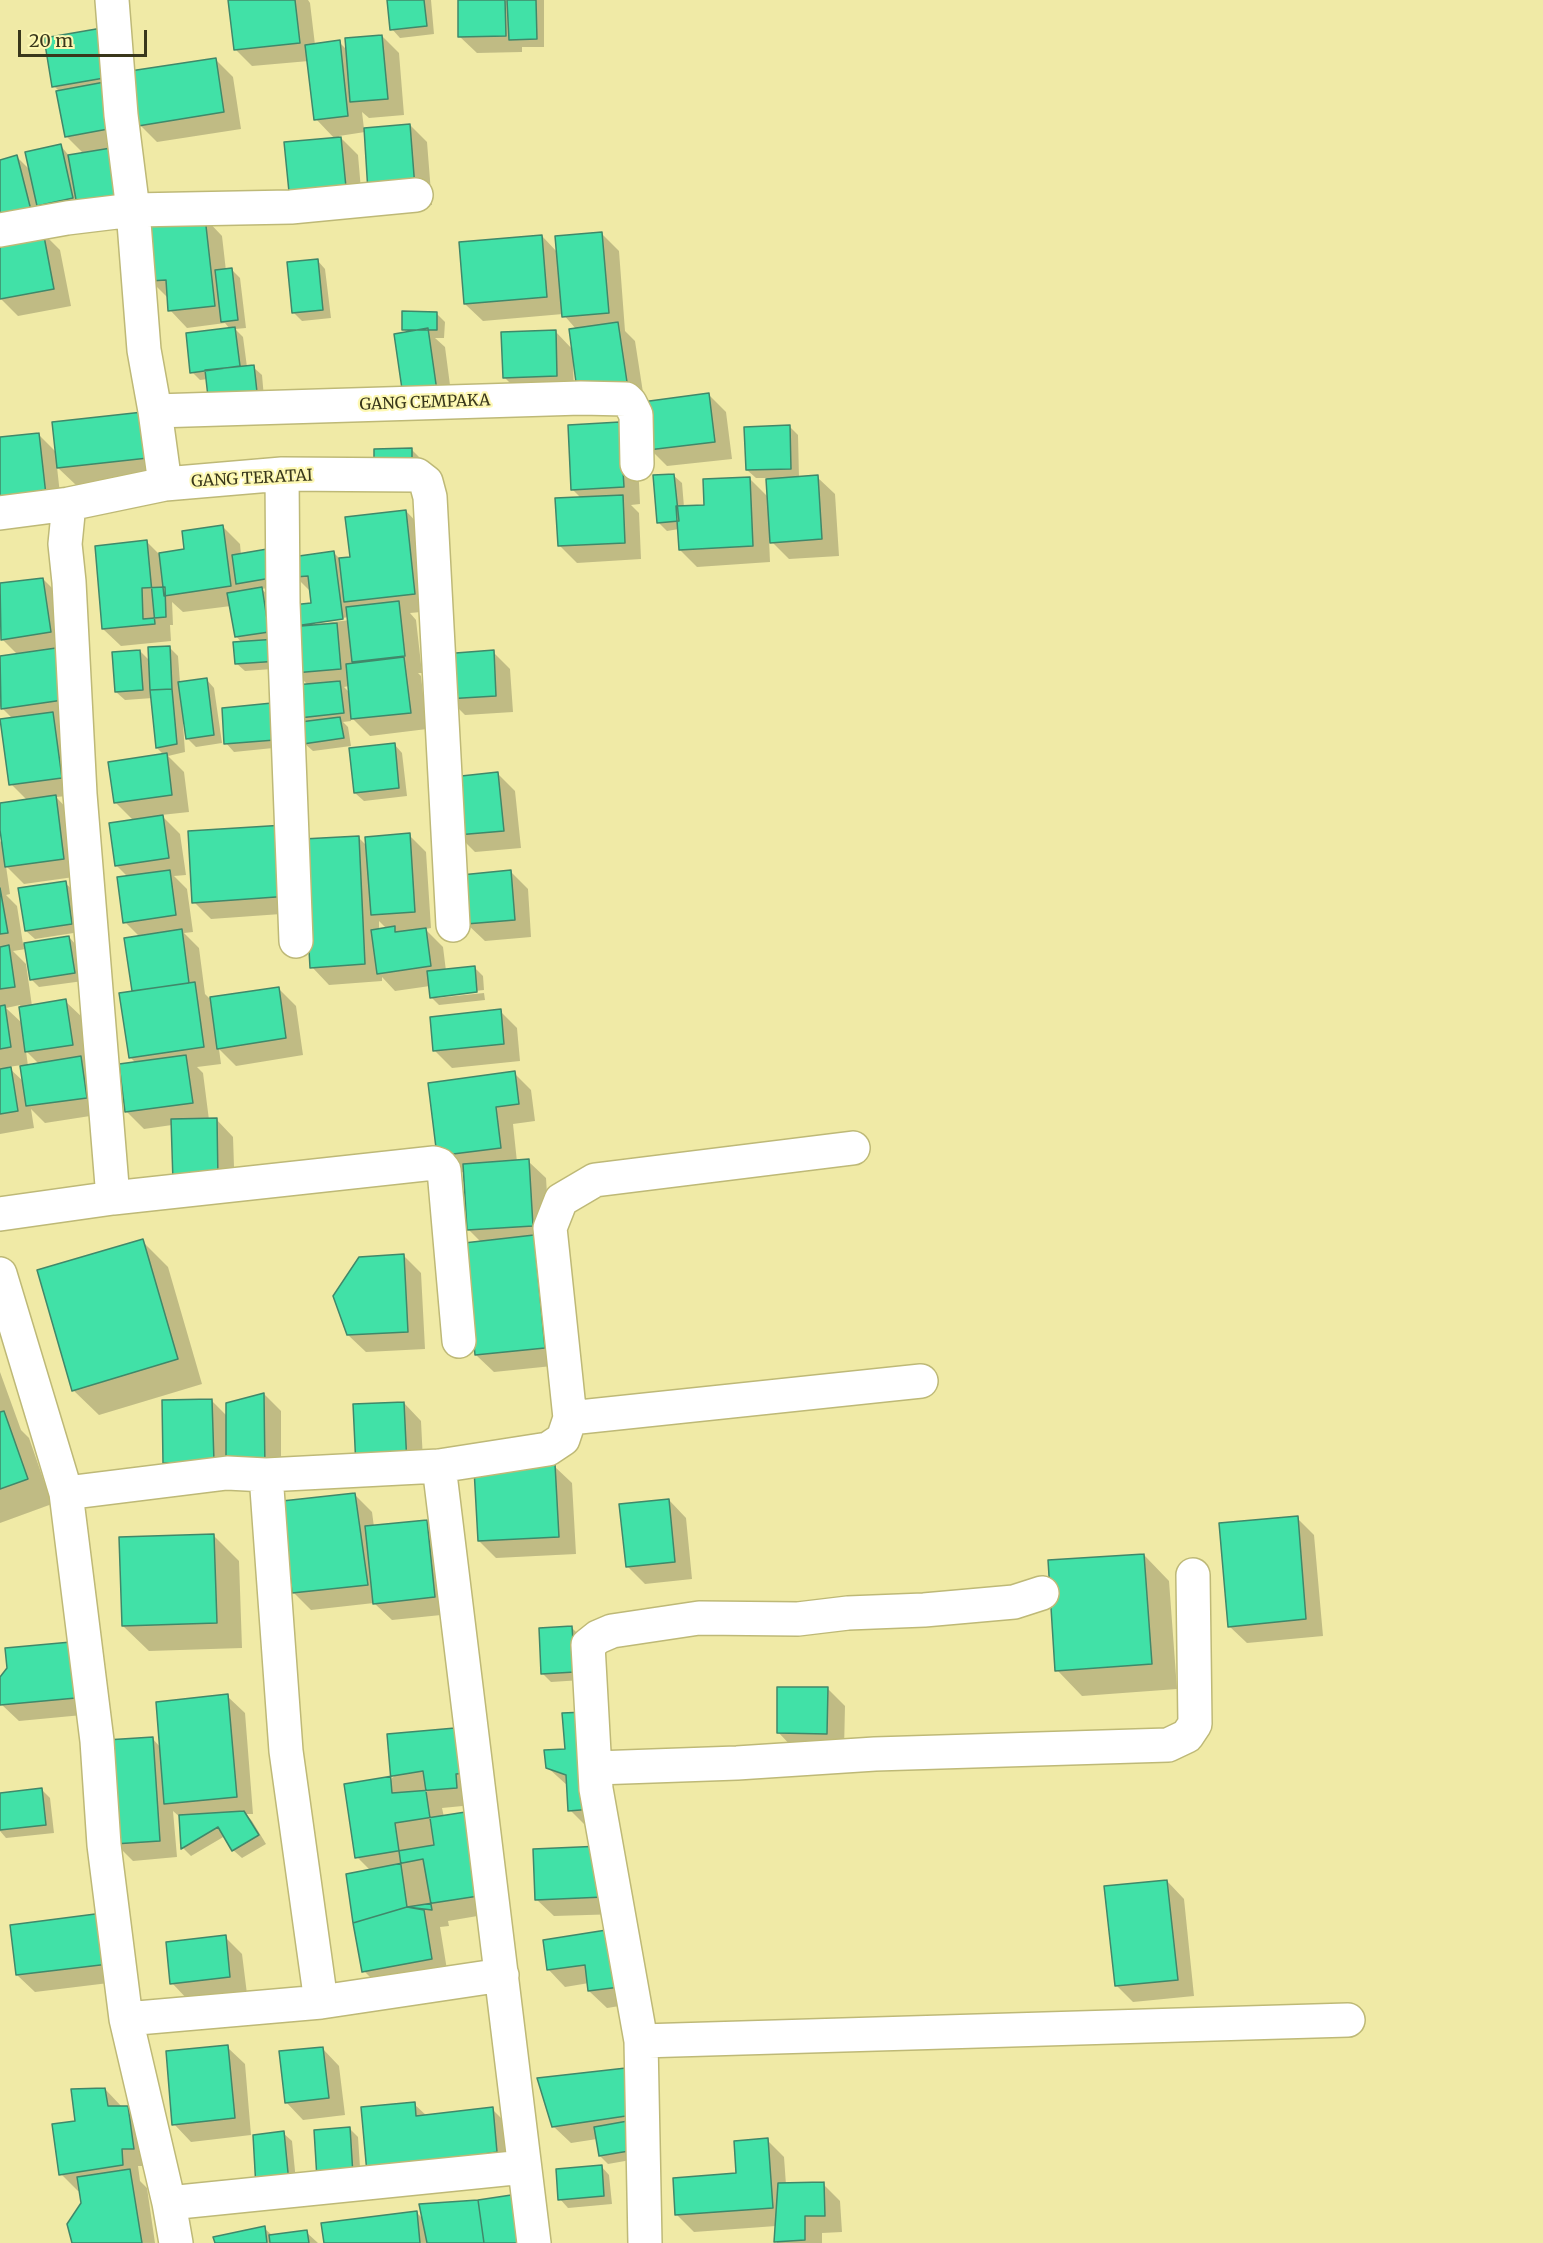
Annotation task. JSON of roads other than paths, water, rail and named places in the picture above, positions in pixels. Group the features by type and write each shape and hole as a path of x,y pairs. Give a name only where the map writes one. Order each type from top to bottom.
{"street":[{"path":"118,1 121,115 133,210 144,350 165,484"},
{"path":"0,230 67,218 133,210 291,207 416,195"},
{"name":"GANG CEMPAKA","path":"155,411 581,398 626,399 636,415 637,464"},
{"path":"282,474 283,603 296,941"},
{"name":"GANG TERATAI","path":"0,513 69,504 165,484 282,474 417,475 426,482 430,497 453,926"},
{"path":"69,504 65,544 80,794 113,1198"},
{"path":"66,1493 226,1473 266,1475 439,1466 548,1449 563,1439 570,1418 550,1228 561,1200 595,1180 853,1148"},
{"path":"0,1214 113,1198 434,1163 440,1165 444,1170 459,1341"},
{"path":"0,1274 66,1493 95,1729 104,1845 126,2019 169,2202 176,2243"},
{"path":"570,1418 921,1381"},
{"path":"439,1466 534,2243"},
{"path":"266,1475 286,1751 321,2002"},
{"path":"596,1768 737,1763 875,1754 1168,1745 1187,1736 1195,1724 1193,1575"},
{"path":"645,2243 641,2041 596,1789 588,1645 598,1637 612,1631 699,1618 798,1619 1014,1602 1042,1593"},
{"path":"126,2019 321,2002 502,1976"},
{"path":"641,2041 1348,2019"},
{"path":"169,2202 524,2167"}]}
